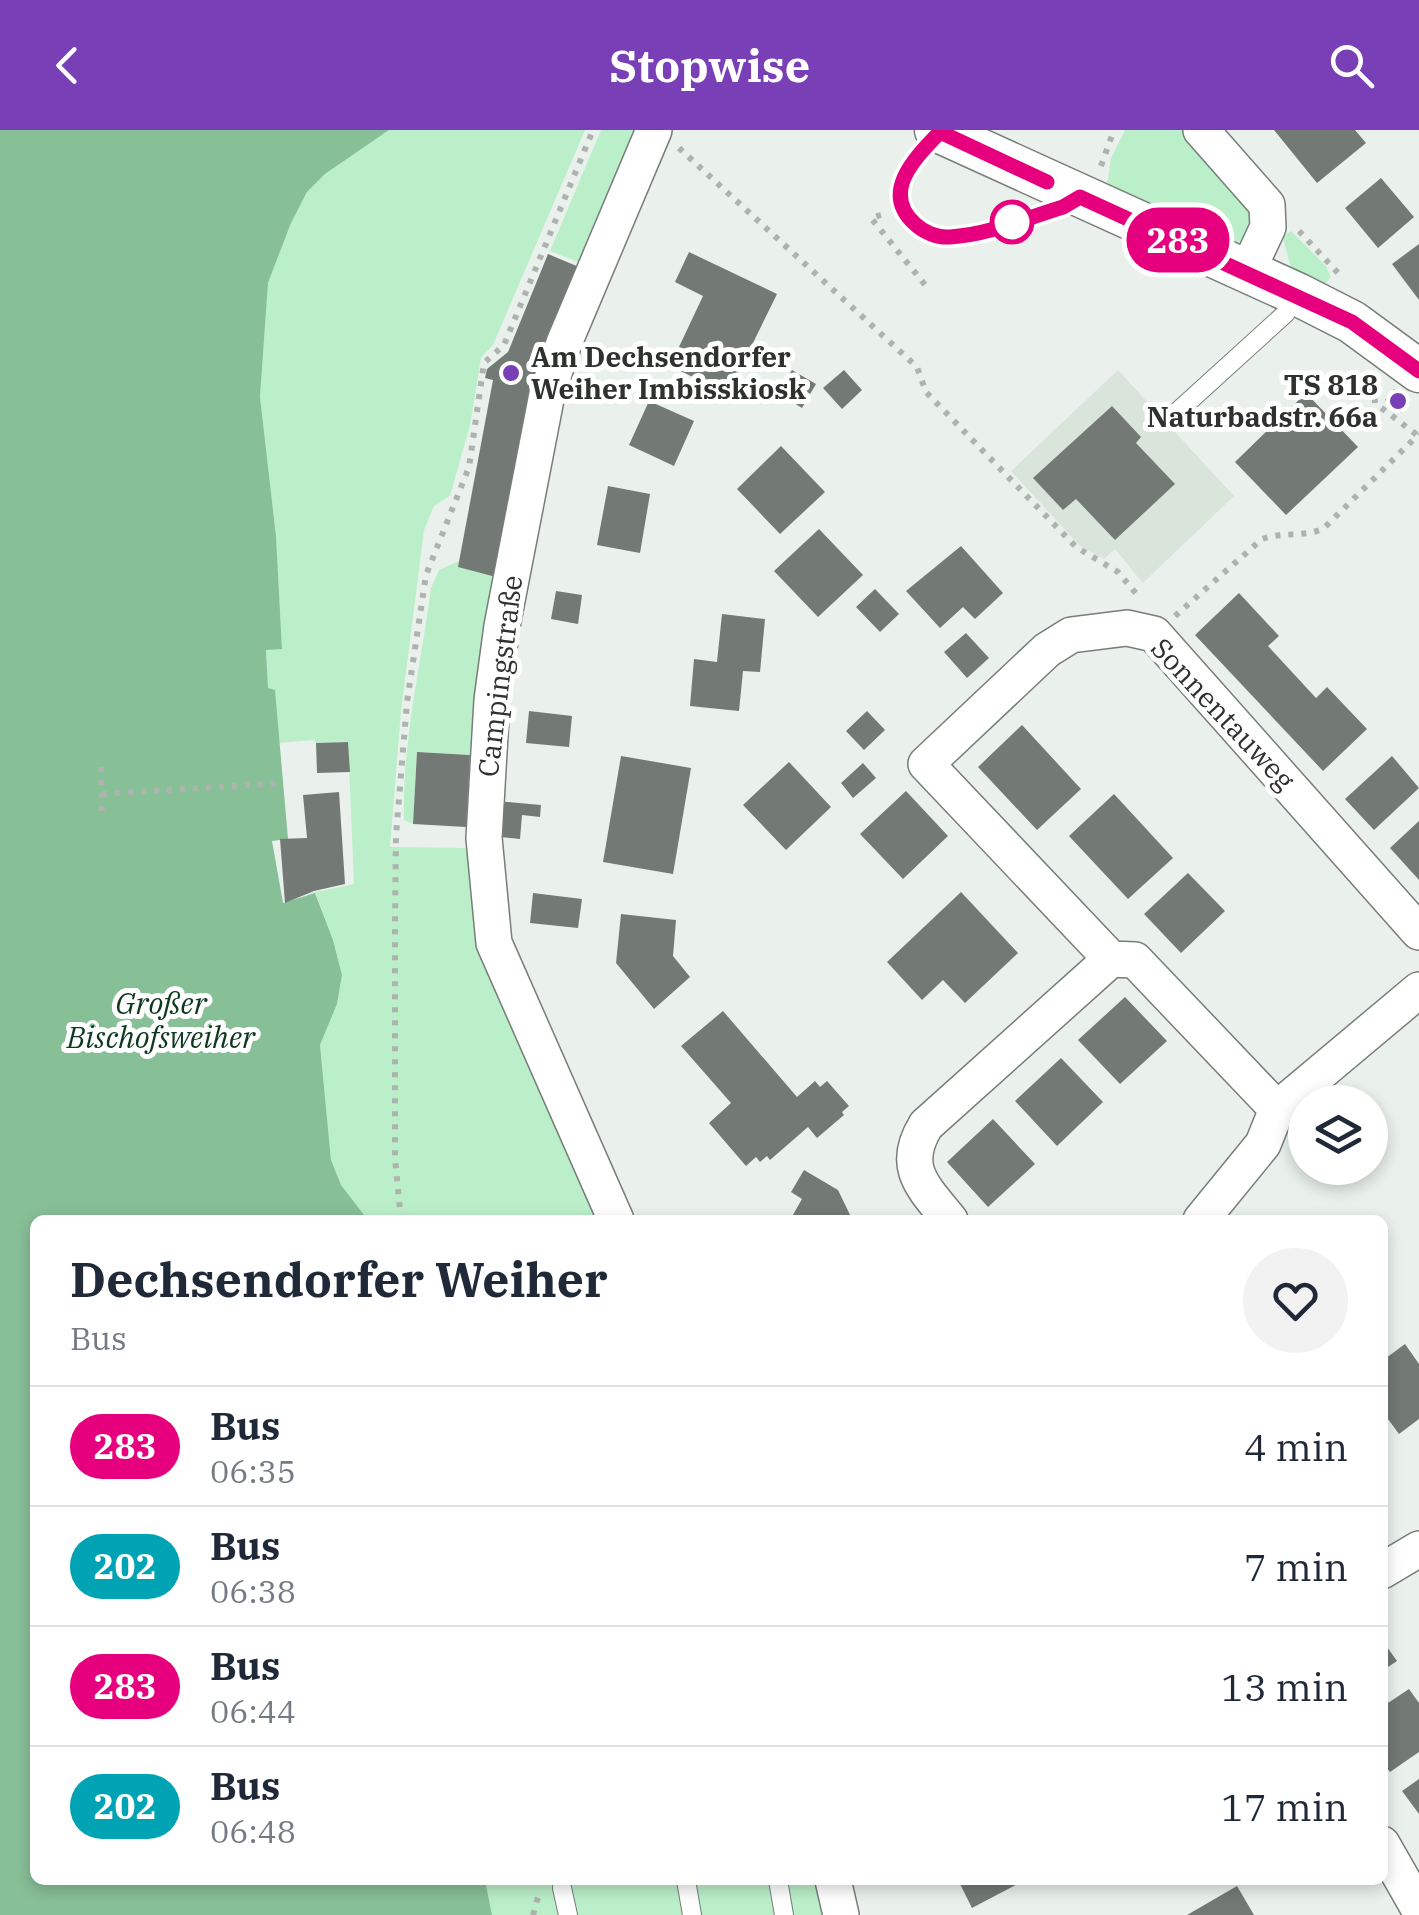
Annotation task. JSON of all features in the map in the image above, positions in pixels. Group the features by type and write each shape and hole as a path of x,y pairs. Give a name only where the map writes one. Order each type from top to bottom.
{"street":[{"path":"1201,130 1267,206 1268,227 1247,272"},
{"path":"938,131 1297,294 1352,322 1419,370"},
{"name":"Campingstraße","path":"614,1215 494,943 484,838 492,700 502,626 547,394 564,343 660,135"},
{"name":"Sonnentauweg","path":"1277,1109 1134,960 1111,959 926,764 1046,650 1071,635 1127,628 1154,634 1419,932"},
{"path":"946,1215 923,1188 913,1165 920,1134 1111,959"},
{"path":"1205,1215 1263,1144 1277,1109 1419,990"},
{"path":"1388,1567 1419,1549"},
{"path":"1388,1852 1415,1890"},
{"path":"834,1885 841,1915"}],"lane":[{"path":"938,131 914,159 901,185 903,208 928,233 942,237 969,234 1063,207 1080,197"},
{"path":"1176,414 1286,312 1297,294"},
{"path":"687,1885 692,1915"},
{"path":"779,1885 784,1915"},
{"path":"562,1888 568,1915"}],"path":[{"path":"400,1215 394,1158 396,835 407,702 426,575 469,466 484,363 504,345 593,130"},
{"path":"660,135 917,366 926,392 1076,548 1118,572 1142,601 1154,634 1262,540 1323,529 1419,434"},
{"path":"870,218 926,286"},
{"path":"1267,218 1293,224 1341,277"},
{"path":"101,767 102,819"},
{"path":"102,794 282,784"}],"shaded area":[{"path":"389,130 585,130 493,345 481,358 470,425 450,496 434,506 424,530 401,711 390,847 469,848 603,1215 364,1215 341,1185 331,1160 320,1045 337,1004 342,975 316,894 307,894 354,884 348,742 278,743 275,691 268,689 266,649 282,648 276,536 260,397 268,283 307,192 325,174"},
{"path":"601,130 648,130 581,263 550,251"},
{"path":"1125,130 1188,130 1252,203 1251,237 1232,244 1102,190 1108,180 1111,158"},
{"path":"1291,231 1326,266 1331,277 1323,286 1291,269 1283,237"},
{"path":"1118,370 1234,496 1143,583 1115,549 1104,559 1080,546 1011,471"},
{"path":"459,561 459,567 500,578 474,755 417,752 413,824 404,820 406,762 431,588 439,570"},
{"path":"486,1885 815,1885 822,1915 492,1915"}],"water":[{"name":"Großer Bischofsweiher","path":"0,130 389,130 325,174 307,192 291,223 268,283 260,397 276,536 282,649 266,650 268,688 275,690 288,839 272,841 283,903 315,893 342,975 337,1004 320,1045 331,1160 341,1185 364,1215 30,1215 30,1885 486,1885 492,1915 0,1915"}],"building":[{"path":"1274,130 1355,130 1366,143 1317,183"},
{"path":"1381,178 1414,217 1378,248 1345,208"},
{"path":"1419,244 1419,300 1392,264"},
{"path":"689,252 777,294 728,394 670,366 703,296 675,282"},
{"path":"548,254 579,267 538,365 496,577 458,567 493,380 485,378 487,369 508,352"},
{"path":"792,370 816,384 802,408 778,393"},
{"path":"844,370 862,390 842,409 823,388"},
{"name":"TS 818 Naturbadstr. 66a","path":"1394,389 1410,403 1401,413 1385,400"},
{"path":"1306,393 1358,447 1286,515 1235,462"},
{"path":"649,401 694,421 674,466 629,445"},
{"path":"1112,406 1141,437 1136,443 1175,484 1115,540 1076,499 1063,510 1033,478"},
{"path":"781,446 825,492 780,534 737,489"},
{"path":"608,486 650,494 640,553 597,545"},
{"path":"819,529 863,575 818,617 774,571"},
{"path":"961,546 1003,593 975,619 963,607 940,628 906,591"},
{"path":"875,589 899,614 880,632 856,607"},
{"path":"556,591 582,595 578,624 551,619"},
{"path":"1239,593 1279,636 1268,646 1316,698 1327,687 1367,729 1323,771 1195,635"},
{"path":"722,614 765,619 760,672 743,671 739,711 690,706 694,659 717,662"},
{"path":"966,633 989,658 967,678 944,652"},
{"path":"529,711 572,716 569,747 526,743"},
{"path":"867,711 885,730 864,750 846,731"},
{"path":"1022,725 1081,789 1037,830 978,767"},
{"path":"348,742 350,772 317,773 316,743"},
{"path":"417,752 470,755 466,827 413,824"},
{"path":"621,756 691,768 673,874 603,862"},
{"path":"1392,756 1419,788 1374,830 1345,799"},
{"path":"789,762 831,807 786,850 743,805"},
{"path":"863,763 876,778 853,798 841,783"},
{"path":"906,791 948,836 903,879 860,834"},
{"path":"339,792 345,884 285,903 280,839 307,838 303,795"},
{"path":"1114,794 1173,858 1128,899 1069,836"},
{"path":"496,801 541,805 540,817 522,815 520,839 492,836"},
{"path":"1419,821 1419,880 1390,848"},
{"path":"1188,873 1225,911 1181,953 1144,914"},
{"path":"961,892 1018,953 965,1003 943,980 922,1000 887,962"},
{"path":"533,893 582,899 578,928 530,923"},
{"path":"621,914 676,920 673,956 690,977 654,1009 616,963"},
{"path":"1125,997 1167,1041 1120,1084 1078,1040"},
{"path":"723,1011 797,1097 815,1081 820,1087 827,1081 849,1106 842,1112 844,1115 817,1138 808,1127 770,1160 767,1156 760,1162 756,1157 746,1166 709,1123 731,1103 681,1046"},
{"path":"1061,1058 1103,1102 1057,1146 1015,1101"},
{"path":"993,1119 1035,1164 988,1207 947,1162"},
{"path":"804,1170 838,1190 850,1215 793,1215 802,1199 791,1192"},
{"path":"1405,1344 1419,1364 1419,1419 1399,1434 1388,1419 1388,1357"},
{"path":"1388,1648 1397,1661 1388,1667"},
{"path":"1409,1689 1419,1703 1419,1752 1390,1772 1388,1770 1388,1703"},
{"path":"1419,1779 1419,1814 1402,1791"},
{"path":"960,1885 1016,1885 972,1908"},
{"path":"1237,1886 1254,1915 1187,1915"}],"bus line":[{"name":"283","path":"1047,182 940,132 907,169 900,198 908,217 918,227 952,237 1063,207 1080,197 1352,322 1419,371"}],"place":[{"name":"Am Dechsendorfer Weiher Imbisskiosk","path":"511,373"},
{"name":"TS 818 Naturbadstr. 66a","path":"1398,401"}]}
